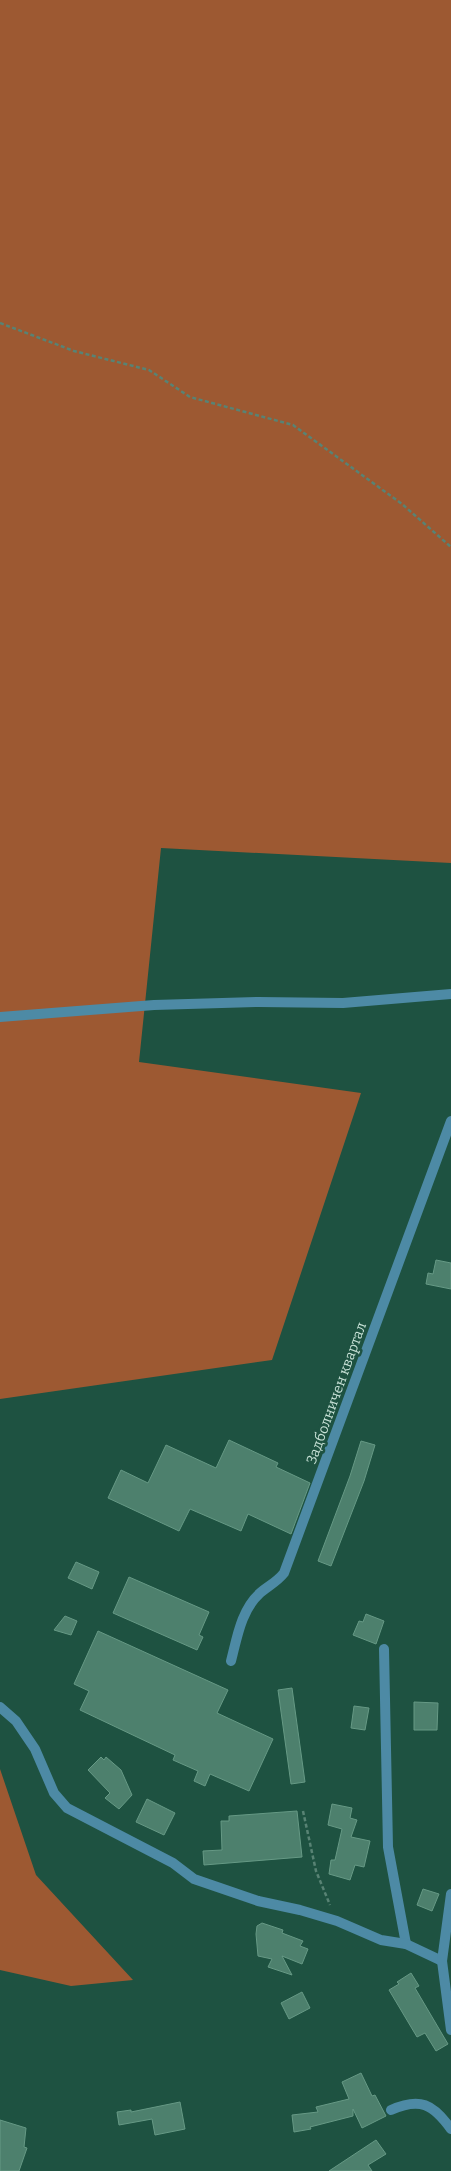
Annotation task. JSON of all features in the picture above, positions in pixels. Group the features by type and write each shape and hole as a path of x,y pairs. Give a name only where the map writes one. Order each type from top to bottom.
{"street":[{"path":"0,1017 154,1005 258,1002 343,1003 451,994"},
{"name":"Задболничен квартал","path":"231,1661 246,1610 260,1593 275,1583 284,1573 451,1121"},
{"path":"384,1649 388,1847 406,1944"},
{"path":"0,1707 16,1721 35,1748 54,1793 67,1808 173,1864 194,1879 258,1901 300,1910 336,1921 381,1940 406,1944 442,1961"},
{"path":"451,1894 442,1961 451,2030"},
{"path":"390,2110 413,2104 427,2105 438,2112 451,2129"}],"path":[{"path":"0,323 74,351 149,370 190,397 293,425 402,504 451,547"},
{"path":"303,1811 316,1870 336,1921"}],"shaded area":[{"path":"0,0 451,0 451,863 161,848 139,1062 361,1093 272,1360 0,1399"},
{"path":"0,1769 36,1875 133,1980 71,1986 0,1970"}],"building":[{"path":"436,1260 451,1263 451,1289 426,1284 428,1273 433,1274"},
{"path":"229,1440 278,1463 276,1467 310,1483 291,1534 248,1514 241,1531 190,1509 179,1531 108,1498 121,1470 148,1483 166,1445 216,1468"},
{"path":"361,1441 375,1445 364,1481 331,1566 318,1561"},
{"path":"76,1562 99,1572 92,1589 68,1578"},
{"path":"129,1577 209,1612 199,1635 203,1637 197,1650 113,1613"},
{"path":"366,1614 384,1621 376,1644 353,1635 359,1621 363,1622"},
{"path":"65,1616 77,1621 71,1635 54,1630"},
{"path":"98,1631 228,1690 217,1713 273,1739 249,1791 210,1774 205,1786 194,1781 198,1771 173,1760 175,1755 80,1710 89,1691 74,1684"},
{"path":"292,1688 305,1782 291,1784 278,1690"},
{"path":"414,1702 438,1703 437,1730 414,1730"},
{"path":"354,1706 369,1708 365,1730 351,1728"},
{"path":"101,1757 104,1760 106,1757 121,1770 132,1795 119,1809 105,1798 110,1793 88,1770"},
{"path":"147,1799 175,1813 164,1835 136,1822"},
{"path":"332,1804 352,1808 350,1818 357,1820 351,1837 370,1841 364,1867 355,1865 350,1880 329,1874 331,1860 335,1860 342,1829 328,1825"},
{"path":"297,1811 302,1857 204,1865 203,1851 222,1850 221,1821 229,1821 229,1816"},
{"path":"423,1889 439,1894 432,1911 417,1905"},
{"path":"262,1923 283,1930 282,1933 303,1941 300,1946 308,1949 302,1964 282,1956 292,1975 268,1967 272,1959 258,1956 256,1934 257,1926"},
{"path":"411,1973 419,1986 415,1988 448,2044 436,2051 425,2033 417,2037 389,1990"},
{"path":"302,1992 310,2008 289,2019 281,2003"},
{"path":"361,2073 372,2096 375,2095 386,2116 362,2128 353,2109 353,2116 310,2127 311,2129 294,2132 292,2115 318,2112 316,2107 349,2099 342,2082"},
{"path":"180,2102 185,2129 155,2135 152,2119 119,2125 117,2112 131,2110 131,2112"},
{"path":"0,2120 26,2128 24,2147 27,2148 19,2171 0,2171"},
{"path":"376,2140 386,2154 368,2165 372,2171 329,2171"}]}
